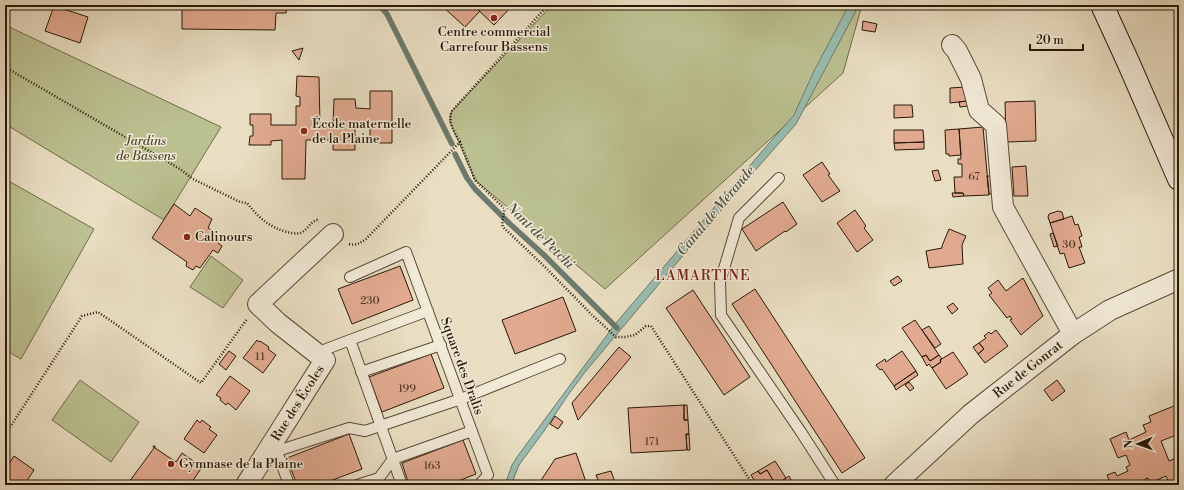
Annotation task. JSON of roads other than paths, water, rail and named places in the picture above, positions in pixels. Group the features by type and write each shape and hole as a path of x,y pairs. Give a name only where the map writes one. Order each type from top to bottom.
{"main road":[{"path":"1102,5 1179,179"}],"street":[{"path":"952,45 957,51 971,79 979,110 996,124 1003,207 1073,334"},
{"name":"Rue des Écoles","path":"246,485 271,453 325,360 278,323 258,304 332,234"},
{"name":"Rue de Gonrat","path":"894,485 971,414 1073,334 1110,310 1179,279"}],"lane":[{"path":"779,178 739,218 720,282 721,315 801,432 835,485"},
{"name":"Square des Dralis","path":"350,277 406,252 488,475 479,485"},
{"path":"316,353 428,311"},
{"path":"350,340 402,485"},
{"path":"361,372 440,345"},
{"path":"289,485 271,453 349,428 365,431 381,426 461,399 560,359"},
{"path":"357,485 379,478 393,459 472,431"}],"water":[{"name":"Canal de Mérande","path":"849,5 859,5 796,124 744,183 585,372 519,465 511,485 505,485 512,465 517,457 616,323 794,115 814,71"}],"waterway":[{"name":"Nant de Petchi","path":"379,5 387,14 452,144"},
{"name":"Nant de Petchi","path":"455,154 467,178 475,189 617,328"}],"place":[{"name":"Centre commercial Carrefour Bassens","path":"494,18"},
{"name":"École maternelle de la Plaine","path":"304,131"},
{"name":"Calinours","path":"187,237"},
{"name":"Gymnase de la Plaine","path":"171,464"}],"district":[{"name":"LAMARTINE","path":"703,276"}],"park label":[{"name":"Jardins de Bassens","path":"146,148"}]}
